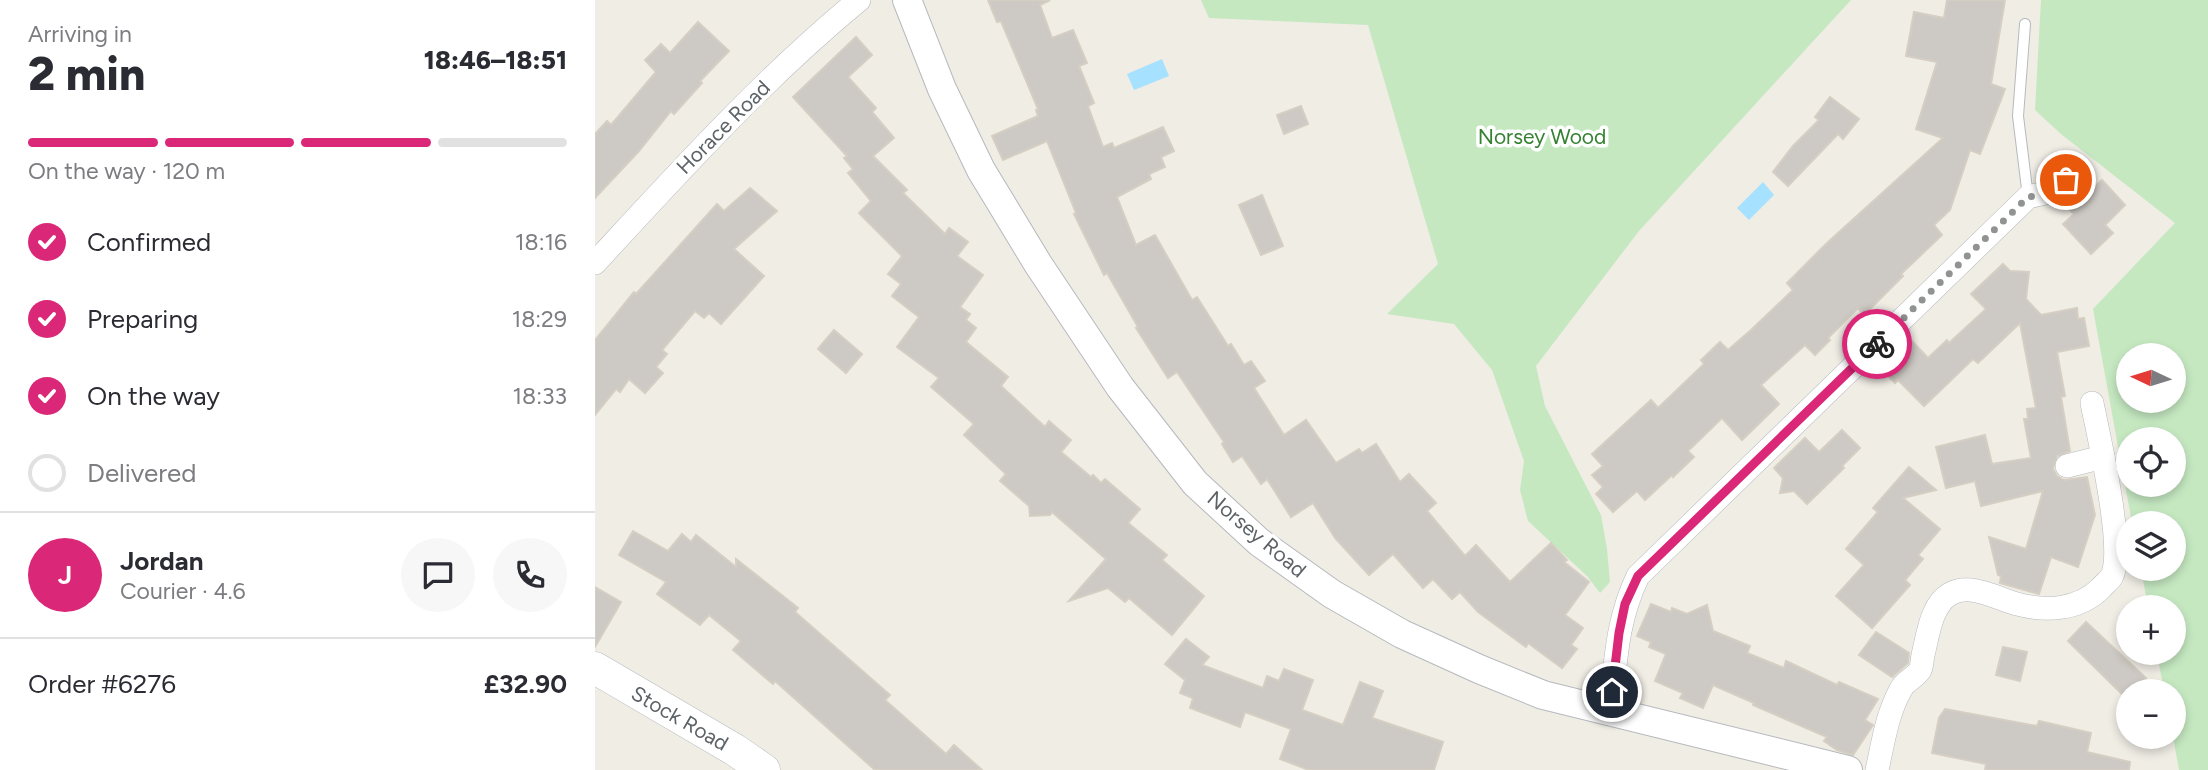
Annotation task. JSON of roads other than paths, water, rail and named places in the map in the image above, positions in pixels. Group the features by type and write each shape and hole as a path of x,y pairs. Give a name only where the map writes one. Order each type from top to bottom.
{"main road":[{"name":"Stock Road","path":"595,668 736,750 764,770"}],"street":[{"name":"Horace Road","path":"595,263 699,149 805,44 859,0"},
{"name":"Norsey Road","path":"907,0 942,89 981,170 1038,264 1120,387 1195,482 1259,542 1332,594 1391,627 1479,669 1543,695 1848,770"},
{"path":"1610,712 1619,633 1625,604 1638,576 2028,197 2045,194 2066,180"},
{"path":"1877,770 1891,709 1903,685 1920,670 1928,632 1942,600 1955,591 1968,590 2019,604 2057,608 2092,597 2112,576 2117,542 2092,403"},
{"path":"2067,466 2103,457"}],"lane":[{"path":"2025,24 2018,116 2028,197"}],"water":[{"path":"1162,59 1169,76 1134,90 1127,74"},
{"path":"1763,182 1774,195 1749,220 1737,208"}],"park label":[{"name":"Norsey Wood","path":"1542,136"}]}
